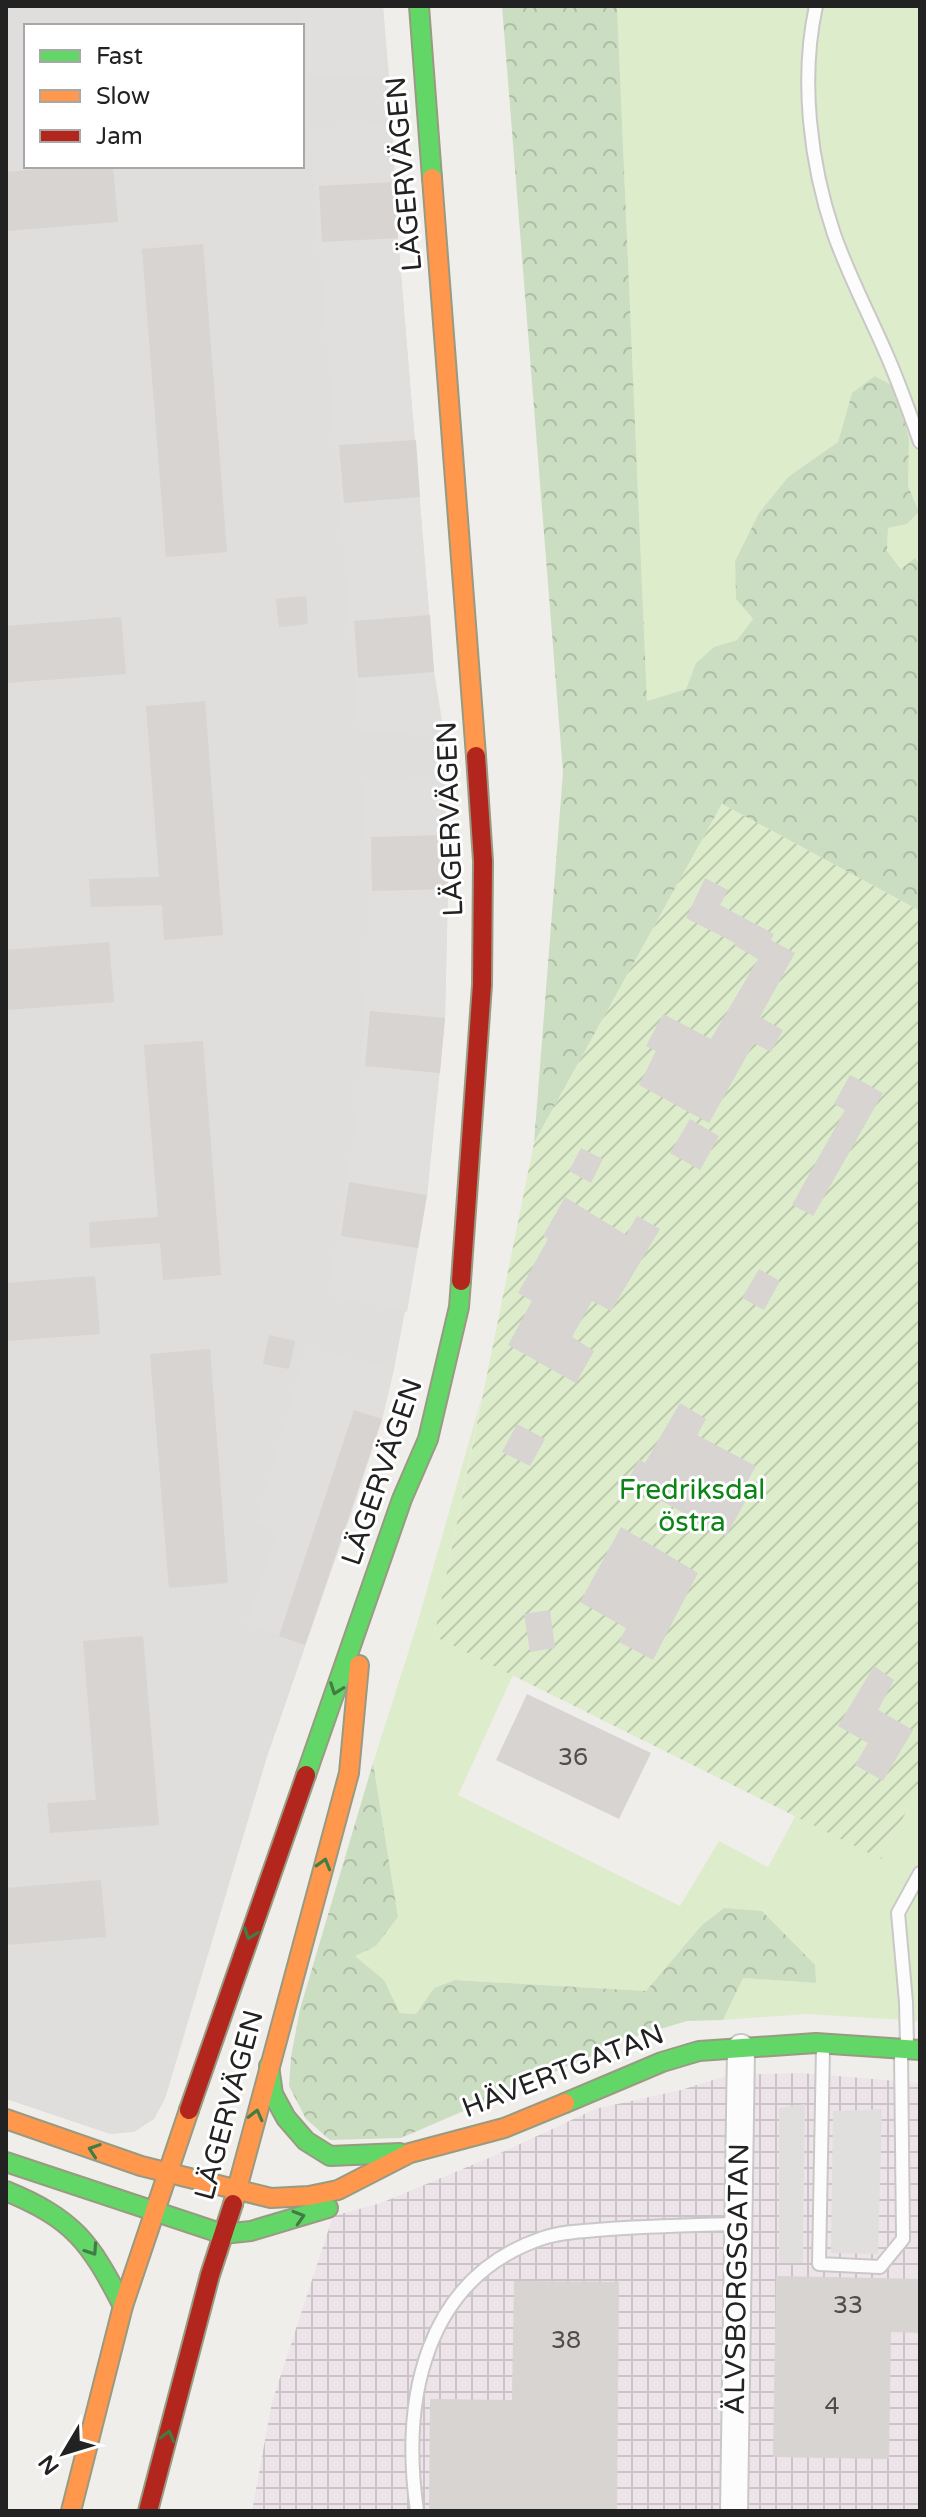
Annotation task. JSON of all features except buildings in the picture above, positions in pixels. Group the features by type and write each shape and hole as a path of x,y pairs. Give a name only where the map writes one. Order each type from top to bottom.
{"street":[{"name":"LÄGERVÄGEN","path":"123,2306 402,1499 428,1439 459,1307 482,985 483,861 419,6"},
{"name":"LÄGERVÄGEN","path":"148,2511 349,1773 363,1616"},
{"name":"HÄVERTGATAN","path":"6,2119 141,2166 271,2198 309,2196 338,2190 410,2153 504,2128 662,2062 699,2051 823,2044 909,2049"},
{"name":"ÄLVSBORGSGATAN","path":"734,2511 741,2048"},
{"path":"269,2062 273,2094 286,2118 306,2141 330,2156 410,2153"},
{"path":"422,2169 504,2128"},
{"path":"6,2162 223,2234 251,2231 367,2196"},
{"path":"6,2191 35,2202 74,2227 90,2244 123,2306 71,2511"}],"lane":[{"path":"816,6 809,49 809,82 823,195 846,267 899,382 920,442"},
{"path":"823,2044 819,2264 880,2267 903,2239 909,2049 898,1913 920,1873"},
{"path":"417,2511 412,2463 417,2394 436,2330 466,2284 517,2249 544,2238 573,2232 640,2227 737,2224"}],"shaded area":[{"path":"6,6 383,6 398,238 434,672 443,728 448,889 445,1018 427,1195 382,1419 266,1760 165,2099 154,2119 134,2132 110,2134 6,2099"},
{"path":"300,6 383,6 389,76 305,78 304,24 301,24"},
{"path":"392,125 398,238 434,672 443,728 359,733 309,129"},
{"path":"445,777 448,889 445,1018 427,1195 407,1312 327,1294 357,1120 367,976 368,889 363,779"},
{"path":"307,1348 394,1369 382,1419 305,1645 246,1624 278,1531 256,1524"},
{"path":"802,2073 920,2083 920,2511 252,2511 272,2402 333,2216 381,2203 595,2109 681,2090 729,2075"},
{"path":"805,2104 803,2263 779,2263 779,2108"},
{"path":"882,2109 878,2254 831,2253 833,2111"}],"green space":[{"path":"502,6 617,6 647,701 686,689 696,663 714,647 737,640 753,619 736,599 735,561 759,513 788,477 838,442 852,393 875,376 896,388 909,440 908,486 919,512 907,524 888,528 887,551 901,569 915,558 920,566 920,911 722,804 534,1143 563,772"},
{"path":"617,6 920,6 920,566 915,559 902,569 887,552 888,528 907,524 919,512 908,486 909,440 852,393 838,442 788,477 759,513 735,561 736,599 753,619 737,640 714,647 696,663 686,689 647,701"},
{"name":"Fredriksdal östra","path":"722,804 920,911 920,1786 881,1859 434,1636 534,1143"},
{"path":"482,1396 434,1636 513,1675 458,1795 680,1906 719,1841 768,1867 796,1815 881,1859 920,1786 920,2021 807,2014 723,2020 743,1978 816,1983 701,1926 646,1991 455,1980 434,1988 416,2014 400,2013 384,1980 354,1956 376,1946 398,1917 373,1763 416,1628"},
{"path":"373,1763 398,1917 376,1946 355,1956 384,1980 400,2013 416,2014 434,1988 455,1980 646,1991 701,1926 724,1908 762,1911 815,1965 816,1983 743,1978 723,2020 687,2021 640,2035 401,2138 330,2140 306,2119 289,2086 291,2057 300,2009"}],"traffic: fast":[{"path":"419,6 432,178"},
{"path":"306,1775 402,1499 428,1439 459,1307 461,1281"},
{"path":"565,2103 662,2062 699,2051 816,2043 920,2050"},
{"path":"269,2066 273,2094 286,2118 306,2141 330,2156 400,2153"},
{"path":"6,2162 223,2234 251,2231 328,2208"},
{"path":"6,2191 48,2212 78,2235 100,2265 123,2306"}],"traffic: slow":[{"path":"432,178 476,756"},
{"path":"233,2204 349,1773 359,1665"},
{"path":"6,2119 141,2166 271,2198 309,2196 338,2190 410,2153 504,2128 565,2103"},
{"path":"71,2511 123,2306 189,2110"}],"traffic: jam":[{"path":"461,1281 482,985 483,861 476,756"},
{"path":"189,2110 306,1775"},
{"path":"148,2511 210,2275 233,2204"}]}
